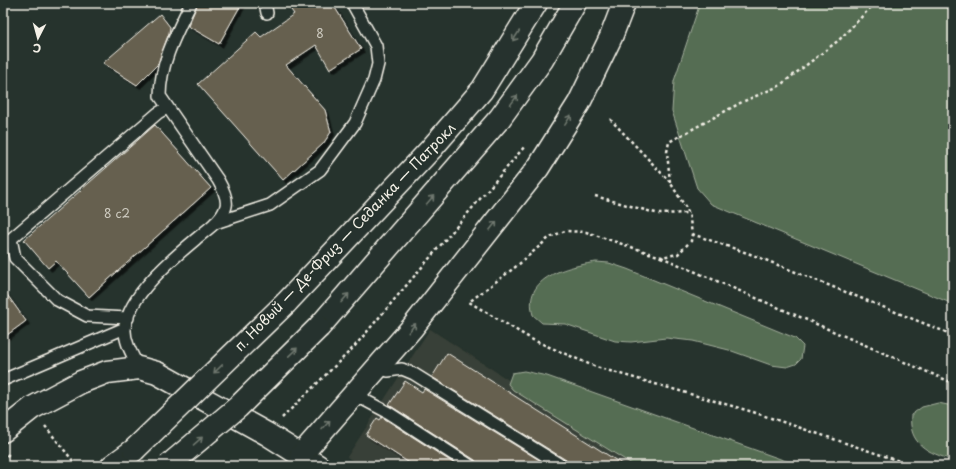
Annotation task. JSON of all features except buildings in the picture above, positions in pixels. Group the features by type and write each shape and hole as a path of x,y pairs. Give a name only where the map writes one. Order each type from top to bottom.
{"main road":[{"name":"п. Новый — Де-Фриз — Седанка — Патрокл","path":"112,466 134,450 286,303 430,149 482,90 536,3"},
{"path":"168,466 238,407 319,327 500,118 542,60 575,3"},
{"path":"3,431 32,408 82,382 107,372 139,368 158,373 309,460 352,394 378,368 412,328 538,168 579,103 611,37 624,3"}],"lane":[{"path":"139,368 126,340 127,323 130,310 138,297 159,274 215,223 227,205 225,195 218,180 160,96 160,79 174,38 191,3"},
{"path":"215,223 270,204 320,170 355,123 374,80 378,64 376,46 352,3"},
{"path":"127,323 87,316 57,300 15,258 10,239 158,113 167,108"},
{"path":"3,380 127,323"},
{"path":"378,368 388,370 402,369 414,374 562,466"},
{"path":"352,394 389,413 471,466"}],"path":[{"path":"670,182 667,152 670,142 742,102 779,86 839,40 875,3"},
{"path":"610,119 670,182 689,212 692,234 691,241 678,254 661,257"},
{"path":"266,434 354,347 528,141"},
{"path":"596,196 659,214 689,212"},
{"path":"914,466 753,412 596,367 533,340 469,302 518,265 550,237 565,231 586,232 661,257 953,384"},
{"path":"692,234 753,255 953,334"},
{"path":"32,408 78,466"}],"shaded area":[{"path":"430,329 641,466 361,466 347,457"}],"green space":[{"path":"700,3 953,3 953,304 711,204 697,188 672,111 674,81"},
{"path":"596,262 609,263 627,269 795,338 803,346 801,359 796,364 787,367 771,365 729,350 693,341 666,338 631,342 615,341 565,324 542,323 533,315 531,302 534,291 541,282 561,271"},
{"path":"524,371 547,376 800,466 635,466 513,390 508,384 512,373"},
{"path":"938,403 953,406 953,460 935,454 922,446 916,440 913,433 911,415 922,407"}]}
